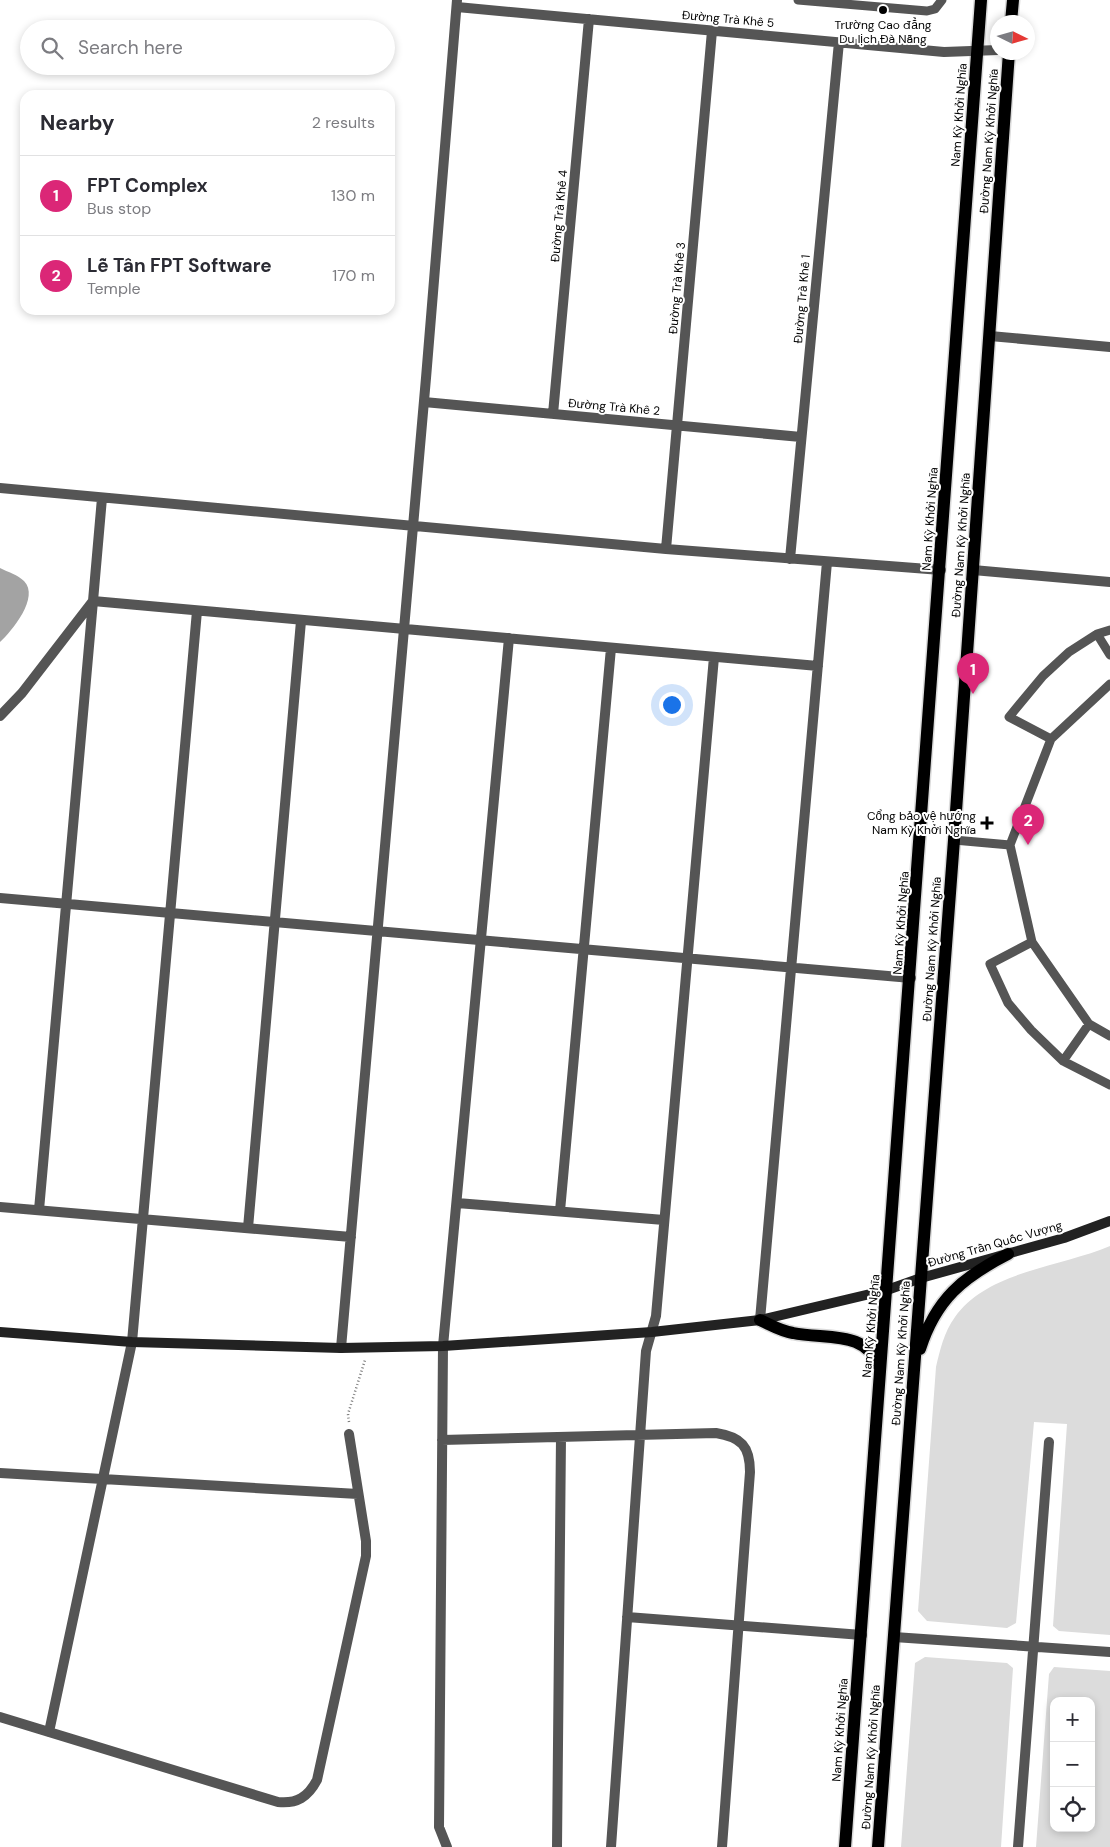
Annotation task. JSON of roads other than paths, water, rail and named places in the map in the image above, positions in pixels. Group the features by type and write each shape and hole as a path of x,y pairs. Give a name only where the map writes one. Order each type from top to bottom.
{"main road":[{"name":"Nam Kỳ Khởi Nghĩa","path":"845,1847 911,978 981,0"},
{"path":"1012,15 1013,0"},
{"name":"Đường Nam Kỳ Khởi Nghĩa","path":"878,1847 954,840 1008,60"},
{"path":"914,1368 930,1322 947,1297 974,1273 1008,1254"},
{"path":"760,1320 789,1332 852,1340 863,1344 871,1350 881,1370"}],"street":[{"name":"Đường Trà Khê 5","path":"457,4 589,19 944,52 990,50"},
{"path":"341,1348 457,4"},
{"name":"Đường Trà Khê 4","path":"553,414 589,19"},
{"name":"Đường Trà Khê 3","path":"666,548 712,30"},
{"name":"Đường Trà Khê 1","path":"790,559 839,42"},
{"path":"990,336 1110,347"},
{"name":"Đường Trà Khê 2","path":"424,402 801,437"},
{"path":"0,488 790,559 940,570"},
{"path":"39,1210 102,498"},
{"path":"760,1320 827,562"},
{"path":"973,570 1110,582"},
{"path":"93,601 818,666"},
{"path":"0,716 22,692 93,601"},
{"path":"49,1732 132,1342 196,611"},
{"path":"248,1228 301,620"},
{"path":"447,1847 439,1826 443,1346 482,940 508,638"},
{"path":"560,1211 611,648"},
{"path":"611,1847 646,1351 656,1316 714,658"},
{"path":"0,898 911,978"},
{"path":"457,1202 664,1220"},
{"path":"0,1207 350,1236"},
{"name":"Đường Trần Quốc Vượng","path":"0,1332 132,1342 341,1348 443,1346 652,1332 760,1320 887,1290 921,1278 1008,1254 1110,1222"},
{"path":"442,1440 716,1432 738,1439 746,1448 750,1459 750,1472 722,1847"},
{"path":"0,1717 278,1802 288,1803 305,1796 317,1780 365,1570 366,1541 349,1434"},
{"path":"557,1847 561,1438"},
{"path":"1018,1847 1049,1442"},
{"path":"0,1473 358,1494"},
{"path":"627,1617 862,1634"},
{"path":"894,1637 1110,1652"}],"lane":[{"path":"798,0 927,11 935,9 942,0"},
{"path":"1051,739 1009,717 1043,676 1069,652 1098,634 1110,630"},
{"path":"1098,634 1110,655"},
{"path":"1110,684 1051,739 1010,845 1032,942 1089,1024 1110,1036"},
{"path":"954,840 1010,845"},
{"path":"1032,942 990,964 1008,1003 1031,1030 1063,1061 1110,1085"},
{"path":"1063,1061 1089,1024"}],"place":[{"name":"Trường Cao đẳng Du lịch Đà Nẵng","path":"883,10"},
{"name":"FPT Complex","path":"973,694"},
{"name":"Cổng bảo vệ hướng Nam Kỳ Khởi Nghĩa","path":"987,823"},
{"name":"Lễ Tân FPT Software","path":"1028,845"}]}
